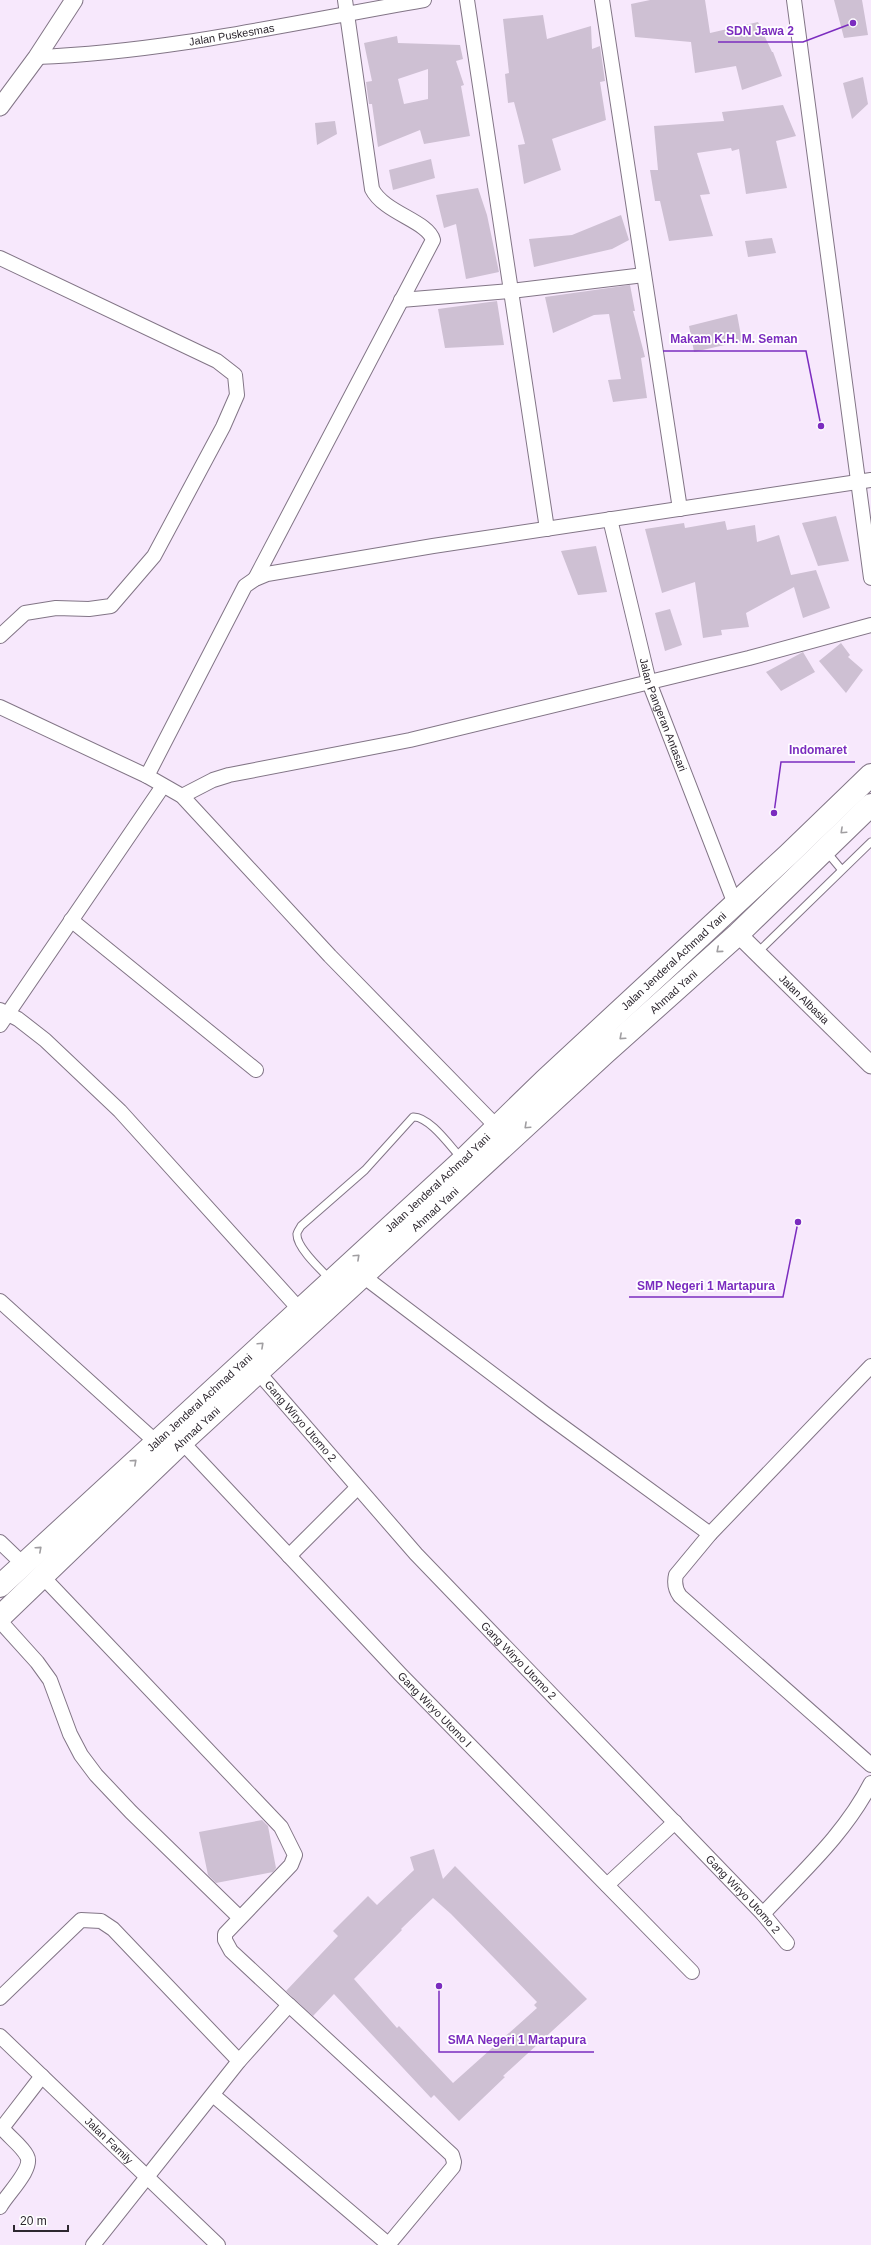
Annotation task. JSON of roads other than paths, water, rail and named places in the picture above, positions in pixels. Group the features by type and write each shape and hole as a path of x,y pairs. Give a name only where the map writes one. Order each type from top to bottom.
{"highway":[{"name":"Jalan Jenderal Achmad Yani","path":"0,1586 300,1310 338,1287 497,1127 735,904 861,804 870,779"},
{"name":"Ahmad Yani","path":"0,1617 182,1442 258,1372 338,1287 362,1276 610,1048 738,934 824,849 861,804"}],"street":[{"path":"0,107 37,57 74,0"},
{"name":"Jalan Puskesmas","path":"37,57 86,55 150,48 347,6 424,0"},
{"path":"467,0 547,529"},
{"path":"602,0 680,509"},
{"path":"794,0 865,481 871,578"},
{"path":"255,579 433,240 429,232 382,204 372,189 347,6"},
{"path":"0,258 217,361 235,375 237,395 223,428 154,556 112,606 89,609 56,608 25,612 0,636"},
{"path":"401,300 511,291 644,275"},
{"path":"147,776 245,586 255,579 275,573 547,529 865,481"},
{"name":"Jalan Pangeran Antasari","path":"610,519 649,682 735,904"},
{"path":"182,796 213,780 229,775 410,740 649,682 871,625"},
{"path":"0,707 147,776 182,796 330,956 497,1127"},
{"path":"164,786 2,1016 18,1019 46,1040 120,1111 300,1310"},
{"path":"71,920 256,1070"},
{"name":"Jalan Albasia","path":"738,934 758,952 871,1065"},
{"path":"362,1276 544,1413 710,1534"},
{"path":"0,1301 156,1442"},
{"path":"871,1366 710,1534 676,1575 675,1586 677,1591 871,1765"},
{"name":"Gang Wiryo Utomo 2","path":"258,1372 357,1488 416,1554 763,1914 787,1943"},
{"name":"Gang Wiryo Utomo I","path":"182,1442 401,1675 692,1972"},
{"path":"289,1556 357,1488"},
{"path":"0,1542 23,1564"},
{"path":"43,1577 281,1826 290,1842 295,1855 291,1865 239,1917 225,1934 228,1945 289,2005 452,2156 454,2162 453,2167 388,2245 213,2095"},
{"path":"0,1621 50,1680 70,1734 81,1755 96,1775 131,1812 239,1917"},
{"path":"763,1914 833,1841 860,1804 871,1783"},
{"path":"607,1885 675,1822"},
{"path":"0,1998 81,1920 102,1921 113,1929 239,2061"},
{"path":"93,2245 148,2178 239,2061 289,2005"},
{"name":"Jalan Family","path":"0,2036 218,2245"},
{"path":"0,2207 25,2173 28,2164 28,2157 1,2127 42,2076"}],"lane":[{"path":"758,952 841,869 871,842"},
{"path":"824,849 841,869"},
{"path":"338,1287 310,1258 298,1241 297,1234 301,1226 365,1170 413,1117 419,1117 429,1123 463,1160"}],"place":[{"name":"SDN Jawa 2","path":"853,23"},
{"name":"Makam K.H. M. Seman","path":"821,426"},
{"name":"Indomaret","path":"774,813"},
{"name":"SMP Negeri 1 Martapura","path":"798,1222"},
{"name":"SMA Negeri 1 Martapura","path":"439,1986"}]}
